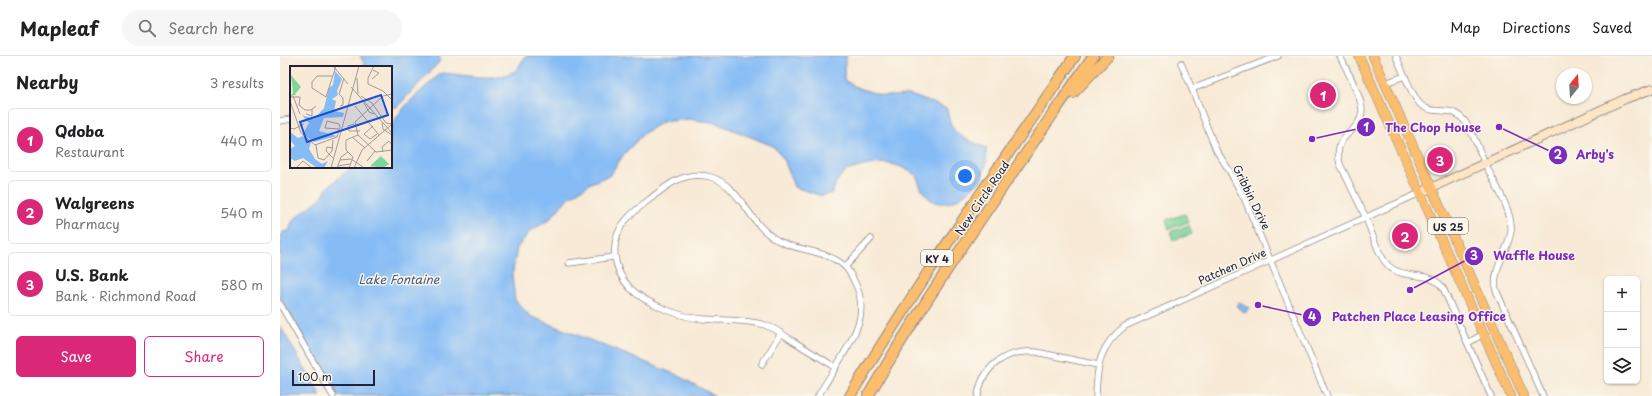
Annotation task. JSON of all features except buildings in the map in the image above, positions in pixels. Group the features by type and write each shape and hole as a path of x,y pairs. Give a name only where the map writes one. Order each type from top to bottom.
{"highway":[{"path":"1029,124 1070,56"},
{"name":"New Circle Road","path":"850,396 894,324 1075,56"},
{"name":"New Circle Road","path":"868,396 918,314 1093,56"},
{"path":"1035,140 1075,91 1108,56"},
{"name":"US 25","path":"1359,56 1511,396"},
{"name":"US 25","path":"1373,56 1524,396"}],"main road":[{"path":"1420,192 1432,188 1625,99 1652,89"}],"street":[{"path":"1192,89 1278,56"},
{"path":"1340,56 1362,108 1360,120 1355,128 1339,145 1338,156 1340,164 1366,217 1377,246 1389,267 1405,274 1433,279 1440,284 1446,293 1491,396"},
{"path":"1396,56 1416,100 1422,106 1432,110 1452,110 1463,117 1501,197 1511,223 1510,233 1495,276 1496,290 1543,396"},
{"name":"Gribbin Drive","path":"1181,63 1212,141 1238,186 1327,396"},
{"path":"1385,83 1405,76"},
{"path":"280,121 290,119"},
{"path":"818,396 835,367 854,333 860,316 859,292 850,273 845,267 826,255 791,246 776,240 756,222 728,186 717,179 701,175 685,176 676,180 629,216 619,231 615,244 614,258 620,275 630,289 666,309 692,318 760,324 774,329 835,367"},
{"name":"Patchen Drive","path":"1096,396 1098,365 1102,353 1110,341 1125,326 1420,192"},
{"path":"845,267 871,239"},
{"path":"569,263 614,258"},
{"path":"280,304 333,396"},
{"path":"762,364 782,334"},
{"path":"1468,343 1483,334"},
{"path":"978,396 982,381 992,366 998,360 1013,353 1028,351 1036,352 1098,365"}],"green space":[{"path":"1185,214 1188,222 1169,229 1166,220"},
{"path":"1189,225 1192,234 1173,240 1170,232"}],"water":[{"path":"360,56 439,56 440,61 397,107 392,107 392,66 365,66"},
{"name":"Lake Fontaine","path":"526,56 847,56 845,61 844,80 858,88 884,96 910,95 947,109 952,125 959,135 986,148 985,169 973,187 954,201 947,203 934,201 928,197 922,190 917,177 914,174 906,169 892,164 872,164 847,170 839,179 832,193 822,196 794,187 784,159 773,146 716,123 688,119 662,122 644,133 624,154 610,175 591,183 567,199 550,219 529,232 517,248 512,276 515,300 530,316 677,375 715,396 338,396 280,297 280,236 283,232 289,231 293,220 321,198 329,186 351,168 392,168 392,127 394,122 412,99 441,73 479,77 498,77 515,71"},
{"path":"1239,302 1249,308 1245,313 1236,305"},
{"path":"280,326 321,396 280,396"}],"place":[{"name":"Qdoba","path":"1323,95"},
{"name":"Arby's","path":"1499,127"},
{"name":"The Chop House","path":"1312,139"},
{"name":"U.S. Bank","path":"1440,160"},
{"name":"Walgreens","path":"1405,236"},
{"name":"Waffle House","path":"1410,290"},
{"name":"Patchen Place Leasing Office","path":"1258,305"}]}
